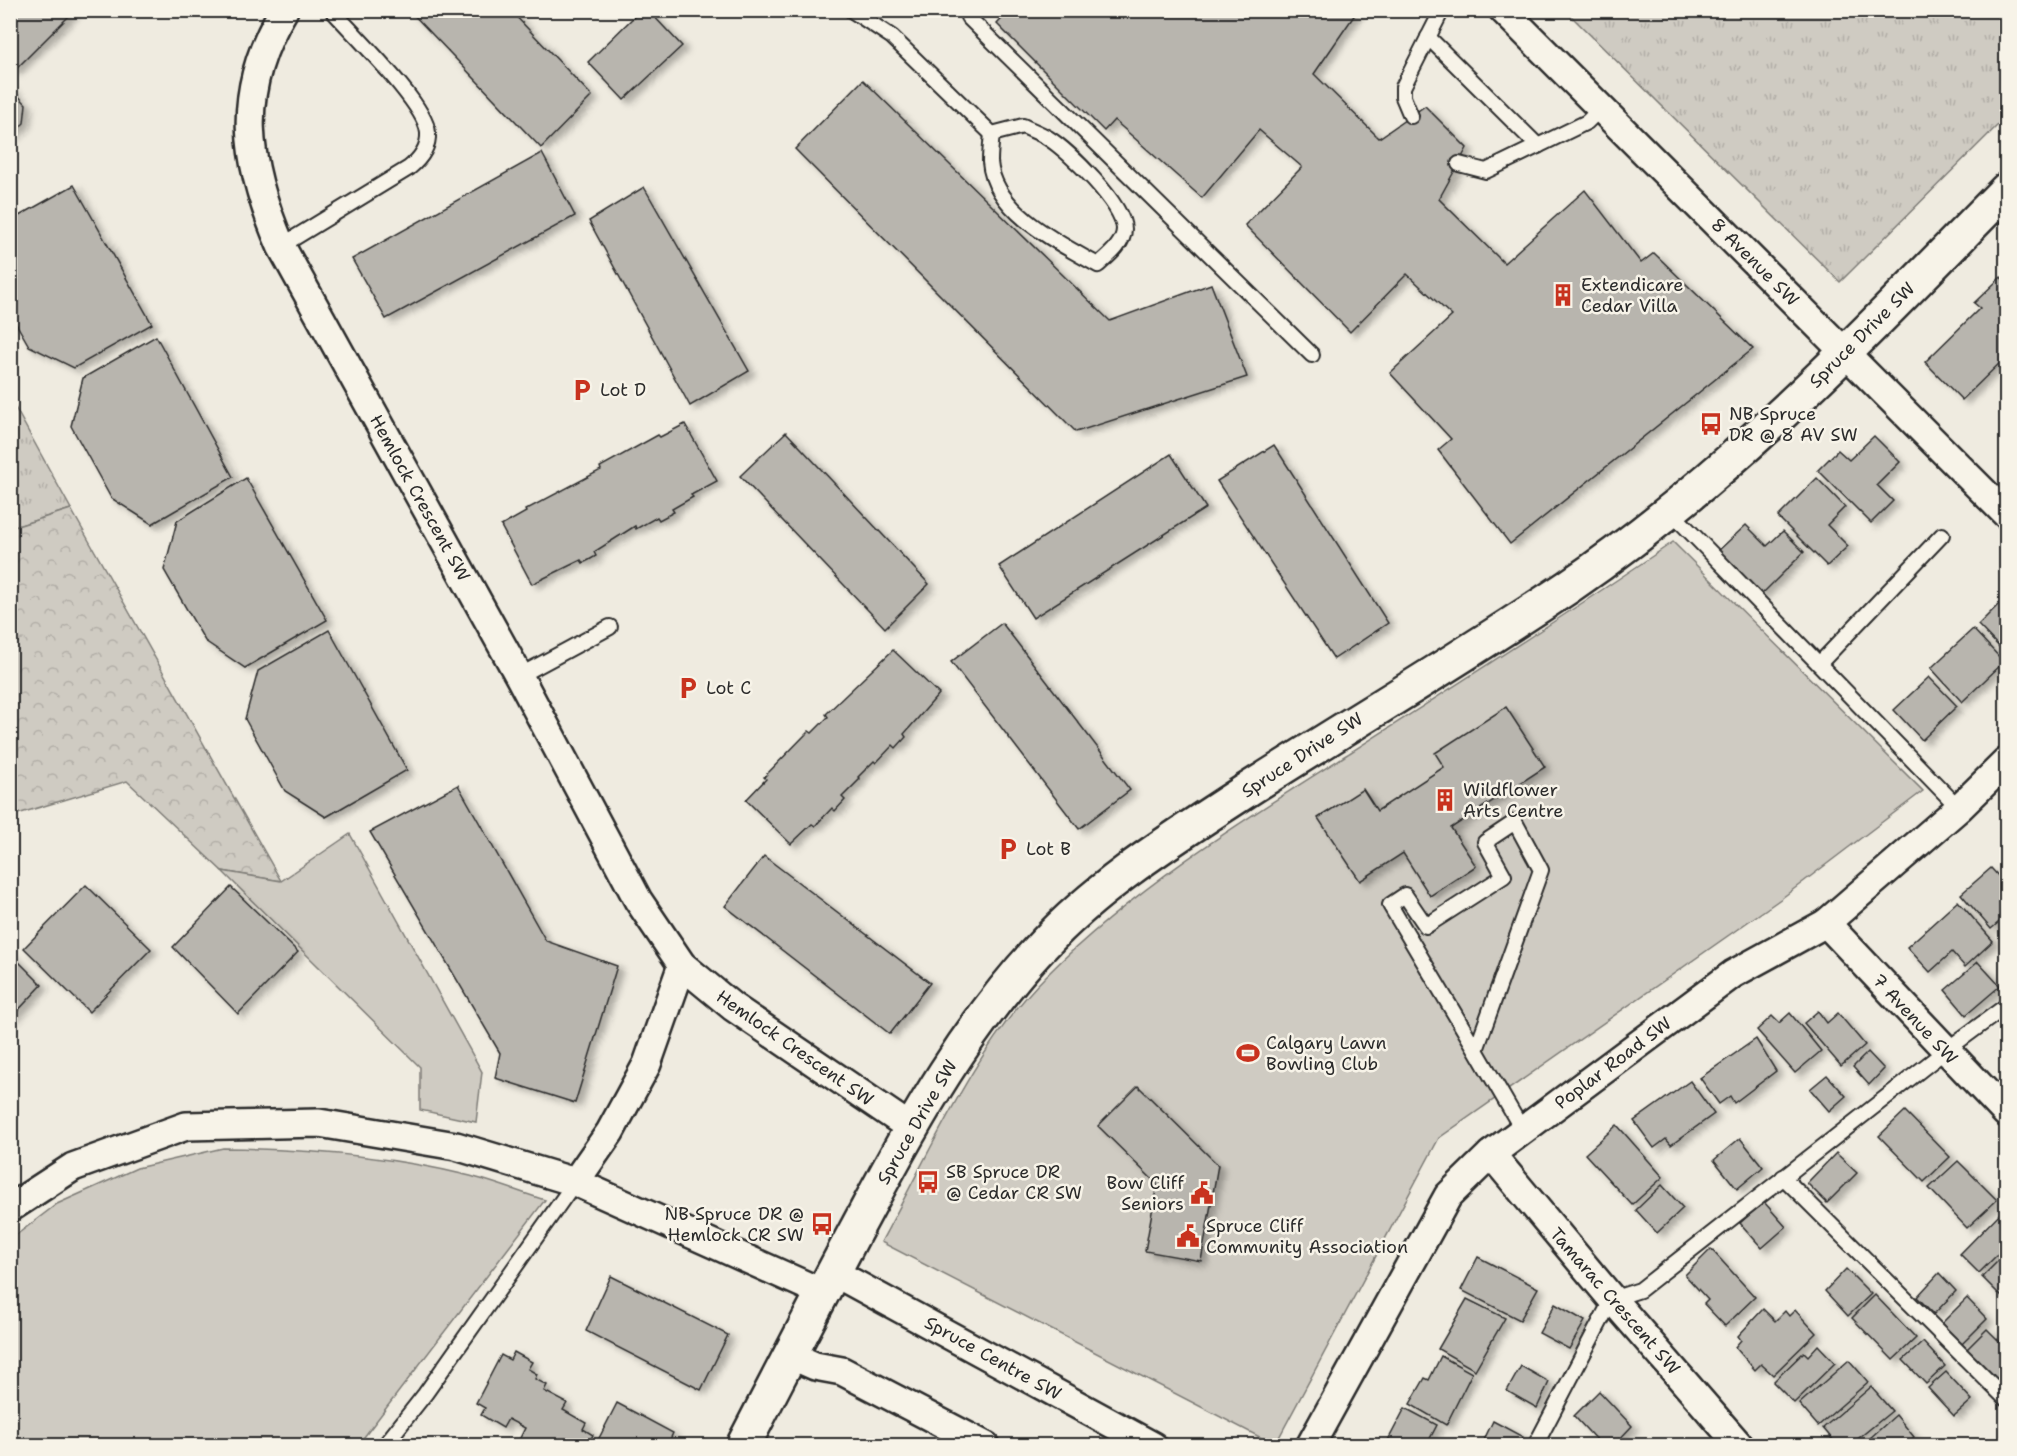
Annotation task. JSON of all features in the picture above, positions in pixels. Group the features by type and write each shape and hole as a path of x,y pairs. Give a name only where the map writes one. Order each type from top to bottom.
{"street":[{"name":"Hemlock Crescent SW","path":"284,10 262,56 253,89 250,134 253,166 262,202 281,246 519,676 638,900 682,965 733,1007 910,1128"},
{"name":"8 Avenue SW","path":"1503,10 2007,514"},
{"name":"Spruce Drive SW","path":"743,1446 910,1128 941,1076 1010,981 1076,912 1134,866 1567,587 1671,512 1713,477 1846,352 2007,190"},
{"name":"Poplar Road SW","path":"1310,1446 1448,1196 1491,1154 1733,974 1826,923 1959,808 2007,762"},
{"name":"7 Avenue SW","path":"1826,923 1945,1051 2007,1113"},
{"path":"575,1182 610,1132 647,1064 682,965"},
{"name":"Spruce Centre SW","path":"10,1208 73,1167 186,1126 319,1124 456,1146 575,1182 828,1283 1153,1446"},
{"name":"Tamarac Crescent SW","path":"1491,1154 1612,1299 1740,1446"},
{"path":"790,1355 815,1366 842,1371 986,1446"}],"lane":[{"path":"281,246 410,168 427,146 428,133 421,112 332,10"},
{"path":"851,10 892,37 992,134 990,164 1003,195 1036,230 1098,265 1119,245 1124,229 1116,205 1098,184 1049,139 1023,126 992,134"},
{"path":"975,10 968,17 1312,355"},
{"path":"1411,116 1403,97 1403,87 1442,10"},
{"path":"1428,37 1538,146"},
{"path":"1459,164 1486,171 1587,122 1601,108"},
{"path":"1671,512 1959,808"},
{"path":"1819,664 1942,535"},
{"path":"519,676 610,627"},
{"path":"1476,1050 1541,870 1515,822 1485,842 1504,876 1425,926 1405,895 1390,905 1523,1131"},
{"path":"1536,1446 1612,1299 1640,1290 1945,1051 2007,1006"},
{"path":"1783,1177 2007,1399"},
{"path":"384,1446 425,1394 575,1182"}],"green space":[{"path":"1566,11 2006,11 2006,117 1840,282"},
{"path":"11,400 71,509 10,528"},
{"path":"71,509 281,881 222,871 127,781 11,816 11,528"},
{"path":"1673,542 1923,791 1782,898 1439,1138 1275,1445 881,1242 955,1103 997,1035 1020,1004 1080,944 1154,884 1231,829"},
{"path":"350,834 482,1072 476,1122 420,1110 420,1067 222,871 281,881"},
{"path":"223,1148 315,1152 406,1162 476,1177 545,1200 358,1445 11,1445 11,1239 57,1204 137,1168"}],"building":[{"path":"10,10 75,10 14,71 10,68"},
{"path":"409,10 510,10 592,96 541,148"},
{"path":"641,10 648,10 682,46 624,100 588,62"},
{"name":"Extendicare Cedar Villa","path":"1010,10 1358,10 1314,74 1379,138 1425,106 1467,148 1439,199 1504,263 1585,190 1641,263 1654,253 1753,349 1510,544 1438,450 1451,439 1390,373 1452,316 1407,274 1350,332 1245,225 1302,167 1259,130 1202,198 1114,120 1104,131 997,24"},
{"path":"863,80 1110,321 1211,284 1247,377 1076,432 795,149"},
{"path":"10,87 26,104 24,123 10,137"},
{"path":"542,153 575,216 386,319 352,259"},
{"path":"74,185 152,324 74,368 29,346 10,313 10,221"},
{"path":"644,187 749,371 690,406 589,221"},
{"path":"2001,277 2006,283 2006,357 1962,400 1925,362 1980,308 1974,303"},
{"path":"156,336 233,477 152,524 111,498 71,426 83,378"},
{"path":"685,424 717,481 691,495 693,497 672,509 674,512 659,520 657,517 636,529 635,526 594,552 596,556 589,560 583,563 581,560 532,584 501,526 526,512 525,510 601,470 600,467 658,435 660,437"},
{"path":"786,432 929,584 885,628 740,476"},
{"path":"1874,436 1900,462 1877,485 1893,501 1871,523 1818,470 1838,450 1849,460"},
{"path":"1274,445 1388,623 1334,659 1217,481"},
{"path":"1171,454 1206,508 1033,618 999,566"},
{"path":"246,478 327,620 245,668 205,641 164,570 177,521"},
{"path":"1817,478 1845,507 1827,525 1848,546 1827,566 1778,517"},
{"path":"1746,525 1767,546 1783,531 1804,552 1761,595 1718,551"},
{"path":"2006,597 2006,654 1978,625"},
{"path":"1002,623 1130,790 1079,829 951,662"},
{"path":"1973,629 2004,662 1962,702 1931,668"},
{"path":"329,630 407,770 326,817 285,791 245,719 258,671"},
{"path":"893,650 939,694 904,734 906,737 896,748 893,745 876,763 874,761 858,777 860,779 842,797 845,800 835,811 832,808 815,826 812,824 791,844 746,800 766,779 764,777 809,731 812,733 828,717 826,714"},
{"path":"1929,677 1957,706 1922,740 1894,710"},
{"name":"Wildflower Arts Centre","path":"1506,707 1545,767 1451,828 1476,866 1430,896 1403,853 1360,881 1318,818 1363,789 1377,811 1444,767 1435,753"},
{"path":"458,785 546,941 617,966 575,1103 495,1078 500,1053 370,832"},
{"path":"764,856 930,983 890,1034 725,906"},
{"path":"1991,868 2001,879 2006,875 2006,916 1991,929 1961,894"},
{"path":"86,885 151,949 89,1012 24,948"},
{"path":"231,887 298,952 238,1014 173,947"},
{"path":"1958,901 1993,941 1965,967 1952,952 1930,972 1907,947"},
{"path":"10,953 42,985 10,1019"},
{"path":"1978,962 2000,986 1966,1015 1945,990"},
{"path":"1818,1011 1827,1023 1838,1013 1865,1045 1841,1066 1804,1023"},
{"path":"1790,1013 1821,1051 1795,1073 1757,1030 1772,1016 1779,1023"},
{"path":"1756,1039 1776,1071 1734,1103 1730,1096 1719,1104 1700,1078"},
{"path":"1868,1052 1884,1069 1869,1085 1853,1067"},
{"path":"1827,1075 1846,1096 1829,1111 1810,1089"},
{"path":"1690,1081 1714,1114 1671,1145 1666,1139 1654,1148 1634,1121"},
{"path":"1138,1086 1218,1165 1201,1261 1145,1251 1157,1184 1098,1126"},
{"path":"1905,1111 1950,1157 1924,1182 1879,1136"},
{"path":"1617,1125 1663,1177 1632,1205 1585,1154"},
{"path":"1740,1138 1763,1167 1737,1189 1714,1160"},
{"path":"1836,1153 1857,1173 1827,1203 1807,1183"},
{"path":"1958,1161 1997,1200 1967,1228 1929,1188"},
{"path":"1662,1185 1683,1208 1657,1233 1636,1210"},
{"path":"1764,1202 1786,1227 1762,1248 1740,1223"},
{"path":"2006,1207 2006,1246 1979,1273 1960,1254"},
{"path":"1711,1249 1755,1297 1725,1326 1704,1304 1708,1300 1685,1275"},
{"path":"2006,1253 2006,1294 2003,1298 1982,1277"},
{"path":"1478,1257 1538,1288 1520,1320 1461,1290"},
{"path":"1846,1269 1871,1294 1848,1316 1825,1291"},
{"path":"1939,1273 1956,1291 1934,1314 1917,1297"},
{"path":"611,1276 728,1335 701,1390 586,1331"},
{"path":"1875,1295 1916,1338 1893,1360 1852,1318"},
{"path":"1967,1298 1987,1319 1961,1345 1941,1324"},
{"path":"1467,1299 1505,1318 1475,1370 1438,1349"},
{"path":"1555,1304 1585,1321 1569,1349 1539,1333"},
{"path":"1763,1309 1775,1321 1785,1311 1789,1316 1795,1310 1816,1333 1773,1375 1761,1364 1755,1370 1735,1347 1741,1340 1738,1336"},
{"path":"1987,1329 2006,1348 2006,1386 2003,1389 1965,1351"},
{"path":"1923,1342 1945,1366 1926,1384 1903,1360"},
{"path":"1818,1345 1835,1363 1794,1403 1773,1382 1804,1352 1808,1356"},
{"path":"514,1352 532,1362 528,1369 537,1374 535,1379 547,1385 544,1391 567,1403 563,1410 586,1423 583,1429 593,1435 587,1446 516,1446 525,1428 508,1419 503,1428 481,1415 485,1408 476,1403 501,1355 510,1360"},
{"path":"1441,1356 1472,1373 1446,1425 1410,1404 1425,1378 1429,1380"},
{"path":"1849,1360 1868,1382 1818,1426 1799,1404"},
{"path":"1521,1366 1549,1382 1537,1408 1507,1391"},
{"path":"1946,1372 1972,1400 1954,1416 1928,1388"},
{"path":"1871,1387 1892,1411 1849,1446 1838,1446 1823,1428"},
{"path":"1599,1391 1632,1426 1613,1446 1602,1446 1574,1416"},
{"path":"617,1403 673,1433 667,1446 595,1446"},
{"path":"1405,1408 1437,1425 1426,1446 1385,1446"},
{"path":"1896,1415 1914,1437 1904,1446 1861,1446"},
{"path":"1493,1421 1523,1437 1519,1446 1481,1446"}],"place":[{"name":"Extendicare Cedar Villa","path":"1563,295"},
{"name":"Lot D","path":"582,390"},
{"name":"NB Spruce DR @ 8 AV SW","path":"1711,424"},
{"name":"Lot C","path":"688,688"},
{"name":"Wildflower Arts Centre","path":"1445,800"},
{"name":"Lot B","path":"1008,849"},
{"name":"Calgary Lawn Bowling Club","path":"1248,1053"},
{"name":"SB Spruce DR @ Cedar CR SW","path":"928,1182"},
{"name":"Bow Cliff Seniors","path":"1202,1193"},
{"name":"NB Spruce DR @ Hemlock CR SW","path":"822,1224"},
{"name":"Spruce Cliff Community Association","path":"1188,1236"}]}
